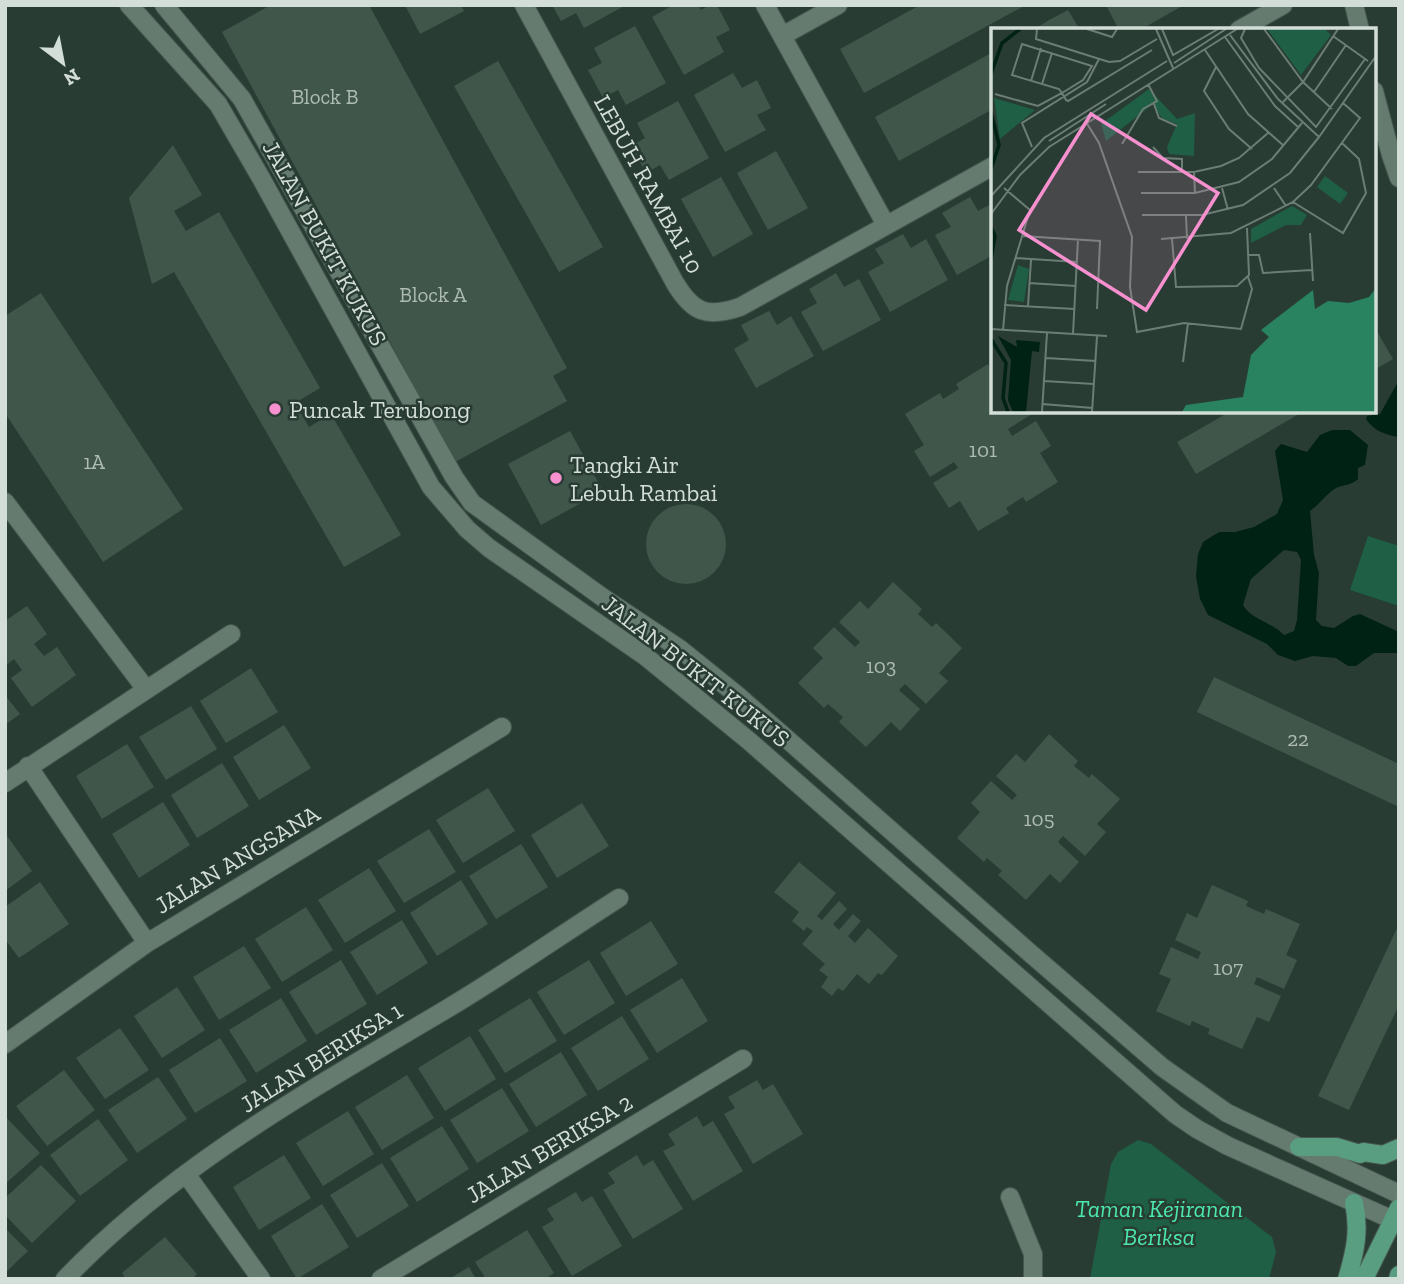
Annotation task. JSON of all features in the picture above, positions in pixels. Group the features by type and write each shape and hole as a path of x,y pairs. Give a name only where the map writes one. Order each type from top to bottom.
{"main road":[{"path":"1299,1147 1337,1147 1360,1154 1384,1154 1399,1147"},
{"path":"1347,1279 1358,1240 1354,1203"},
{"path":"1364,1279 1397,1215"}],"street":[{"name":"JALAN BUKIT KUKUS","path":"130,5 218,104 431,487 467,528 489,548 645,656 748,740 1175,1114 1228,1146 1354,1203 1397,1215"},
{"name":"JALAN BUKIT KUKUS","path":"164,5 242,99 454,477 472,503 680,649 737,695 1162,1067 1227,1113 1399,1194"},
{"name":"LEBUH RAMBAI 10","path":"524,5 675,284 686,302 703,312 720,314 740,307 991,167"},
{"path":"765,5 886,225"},
{"path":"782,36 838,5"},
{"path":"1243,28 1283,5"},
{"path":"1354,5 1360,28"},
{"path":"1376,99 1399,178"},
{"path":"261,178 279,167"},
{"path":"5,502 145,688"},
{"path":"5,783 145,688 231,634"},
{"name":"JALAN ANGSANA","path":"5,1044 147,943 502,727"},
{"path":"28,766 147,943"},
{"name":"JALAN BERIKSA 1","path":"65,1279 96,1247 186,1174 303,1095 449,1008 619,898"},
{"name":"JALAN BERIKSA 2","path":"389,1277 743,1059"},
{"path":"186,1174 261,1279"},
{"path":"1010,1197 1033,1254 1033,1279"}],"green space":[{"path":"1368,536 1399,546 1399,606 1350,590"},
{"name":"Taman Kejiranan Beriksa","path":"1138,1140 1151,1144 1272,1237 1276,1252 1269,1279 1090,1279 1111,1164 1118,1152"}],"shaded area":[{"path":"1399,380 1399,437 1380,432 1366,419 1367,416 1380,414"},
{"path":"1332,430 1350,430 1368,445 1365,465 1358,468 1358,479 1336,488 1310,511 1314,555 1319,573 1316,620 1322,626 1334,628 1360,614 1399,632 1398,653 1374,653 1356,666 1348,666 1336,658 1313,656 1295,661 1278,655 1267,644 1208,615 1200,599 1196,576 1198,554 1203,542 1219,532 1235,532 1254,527 1277,514 1283,500 1275,451 1281,444 1307,452 1320,435","holes":["1284,550 1297,552 1301,560 1297,620 1294,631 1284,635 1243,605 1251,579"]}],"building":[{"path":"271,5 369,5 567,368 553,376 567,401 455,462 222,32"},
{"path":"405,5 461,5 464,11 420,34"},
{"path":"552,5 626,5 584,28 576,13 561,21"},
{"path":"673,5 698,5 701,10 717,5 730,30 716,37 724,52 684,75 652,17"},
{"path":"920,5 1026,5 864,93 840,49"},
{"path":"1106,5 1184,5 1144,28 1118,28"},
{"path":"1068,10 1079,28 1036,28"},
{"path":"635,26 666,83 626,105 618,90 603,98 588,70 602,63 594,48"},
{"path":"991,53 991,110 899,161 875,117"},
{"path":"498,61 603,247 559,272 454,86"},
{"path":"733,73 742,88 757,80 771,108 757,115 766,130 725,152 694,95"},
{"path":"678,101 709,158 669,180 660,165 646,173 631,146 645,138 637,123"},
{"name":"Puncak Terubong","path":"173,145 202,195 174,211 186,231 219,212 320,388 295,403 309,427 331,414 401,535 344,567 174,272 152,284 129,198"},
{"path":"776,151 808,208 768,230 737,173"},
{"path":"721,177 753,234 713,257 681,199"},
{"path":"970,197 978,211 991,204 991,256 957,275 935,235 951,227 942,213"},
{"path":"903,234 911,248 926,239 948,280 890,312 868,272 884,263 875,249"},
{"path":"836,273 844,287 859,279 881,320 823,351 801,312 817,303 809,289"},
{"path":"41,293 183,509 103,562 5,413 5,316"},
{"path":"769,311 777,325 791,316 814,356 756,388 734,349 749,340 741,325"},
{"path":"1376,329 1393,359 1376,369"},
{"path":"988,364 991,369 991,413 1032,413 1008,429 1012,436 1036,421 1051,446 1040,453 1058,482 1026,502 1023,497 1006,508 1009,513 978,531 960,501 949,508 933,483 958,468 954,462 930,477 914,451 924,445 905,414 940,393 943,399 959,389 956,384"},
{"path":"1228,413 1301,413 1196,474 1177,442"},
{"name":"Tangki Air Lebuh Rambai","path":"570,431 603,491 541,525 508,464"},
{"path":"686,504 701,507 714,516 723,529 726,544 723,559 714,572 701,581 686,584 671,581 658,572 649,559 646,544 649,529 658,516 671,507"},
{"path":"893,582 922,609 918,614 932,627 936,623 962,648 939,673 948,681 926,704 905,684 899,690 920,709 900,731 891,722 866,747 839,722 843,717 828,704 824,708 798,683 823,658 813,648 834,627 855,647 860,642 839,622 860,601 868,609"},
{"path":"27,606 47,634 34,644 44,656 57,647 76,675 32,707 11,678 22,670 14,659 5,666 5,621"},
{"path":"251,668 278,712 226,743 200,701"},
{"path":"1214,677 1399,764 1399,807 1197,712"},
{"path":"5,695 20,714 5,725"},
{"path":"191,706 217,749 166,780 139,737"},
{"path":"284,725 311,768 259,800 233,757"},
{"path":"1049,734 1078,761 1074,766 1089,778 1092,774 1120,799 1097,824 1106,832 1085,856 1063,836 1058,842 1079,862 1060,883 1050,874 1026,900 998,875 1002,871 987,858 984,862 957,838 980,812 971,803 991,781 1012,800 1017,795 996,776 1016,754 1025,762"},
{"path":"127,744 154,787 102,819 76,776"},
{"path":"222,763 249,806 197,838 171,795"},
{"path":"488,788 515,831 463,863 436,820"},
{"path":"163,802 190,845 139,878 112,834"},
{"path":"582,803 609,846 557,878 531,835"},
{"path":"429,829 456,872 404,903 377,861"},
{"path":"5,833 32,871 5,891"},
{"path":"521,844 548,887 496,919 469,876"},
{"path":"799,862 836,893 817,916 822,920 839,901 847,909 833,924 839,930 853,914 861,921 848,936 855,943 868,928 898,956 882,975 878,973 869,984 857,974 843,991 838,988 832,996 821,987 828,977 819,970 825,964 802,944 813,931 807,927 804,931 792,921 799,912 774,892"},
{"path":"369,868 396,911 345,943 318,900"},
{"path":"461,880 488,924 437,956 410,913"},
{"path":"40,882 69,924 19,958 5,939 5,907"},
{"path":"1212,885 1248,901 1246,906 1264,914 1266,909 1300,924 1286,955 1297,960 1284,989 1257,977 1254,984 1281,996 1269,1022 1257,1017 1242,1049 1208,1034 1210,1029 1192,1021 1190,1026 1156,1011 1171,979 1159,974 1171,947 1198,959 1201,952 1175,940 1187,913 1197,918"},
{"path":"306,907 333,950 282,982 255,939"},
{"path":"402,920 428,963 377,995 350,952"},
{"path":"651,921 678,964 626,996 600,953"},
{"path":"1399,924 1399,1005 1349,1110 1318,1096"},
{"path":"244,946 271,988 219,1020 193,977"},
{"path":"341,960 367,1004 316,1035 289,992"},
{"path":"589,960 615,1003 564,1035 537,992"},
{"path":"682,978 708,1021 657,1053 630,1010"},
{"path":"177,987 205,1030 162,1058 134,1016"},
{"path":"281,998 307,1041 256,1073 229,1030"},
{"path":"530,998 557,1041 505,1073 478,1030"},
{"path":"622,1016 649,1059 598,1091 571,1048"},
{"path":"120,1028 149,1070 105,1099 76,1058"},
{"path":"470,1036 496,1079 445,1111 418,1068"},
{"path":"220,1038 247,1081 195,1113 169,1070"},
{"path":"561,1052 587,1095 536,1127 509,1084"},
{"path":"64,1070 95,1110 47,1146 16,1106"},
{"path":"407,1075 434,1118 382,1150 355,1107"},
{"path":"158,1077 187,1119 137,1153 108,1110"},
{"path":"757,1080 763,1090 773,1084 803,1134 753,1164 724,1114 735,1108 728,1097"},
{"path":"502,1088 529,1131 477,1163 450,1120"},
{"path":"348,1111 374,1154 323,1186 296,1143"},
{"path":"5,1116 40,1153 5,1184"},
{"path":"697,1116 703,1127 713,1121 743,1171 693,1201 663,1151 675,1145 668,1134"},
{"path":"98,1119 128,1160 80,1196 50,1155"},
{"path":"442,1126 469,1169 417,1202 390,1158"},
{"path":"284,1155 311,1198 259,1230 233,1187"},
{"path":"637,1155 643,1166 653,1160 683,1209 633,1239 603,1190 615,1183 608,1173"},
{"path":"382,1163 409,1206 357,1238 330,1195"},
{"path":"41,1165 76,1201 32,1243 5,1215 5,1198"},
{"path":"576,1192 582,1202 592,1196 622,1246 572,1276 542,1227 554,1220 547,1209"},
{"path":"322,1204 349,1247 297,1279 271,1236"},
{"path":"5,1228 28,1251 5,1273"},
{"path":"527,1230 554,1273 545,1279 486,1279 475,1262"},
{"path":"165,1237 197,1274 192,1279 126,1279 122,1273"},
{"path":"469,1267 476,1279 449,1279"}],"place":[{"name":"Puncak Terubong","path":"275,409"},
{"name":"Tangki Air Lebuh Rambai","path":"556,478"}]}
